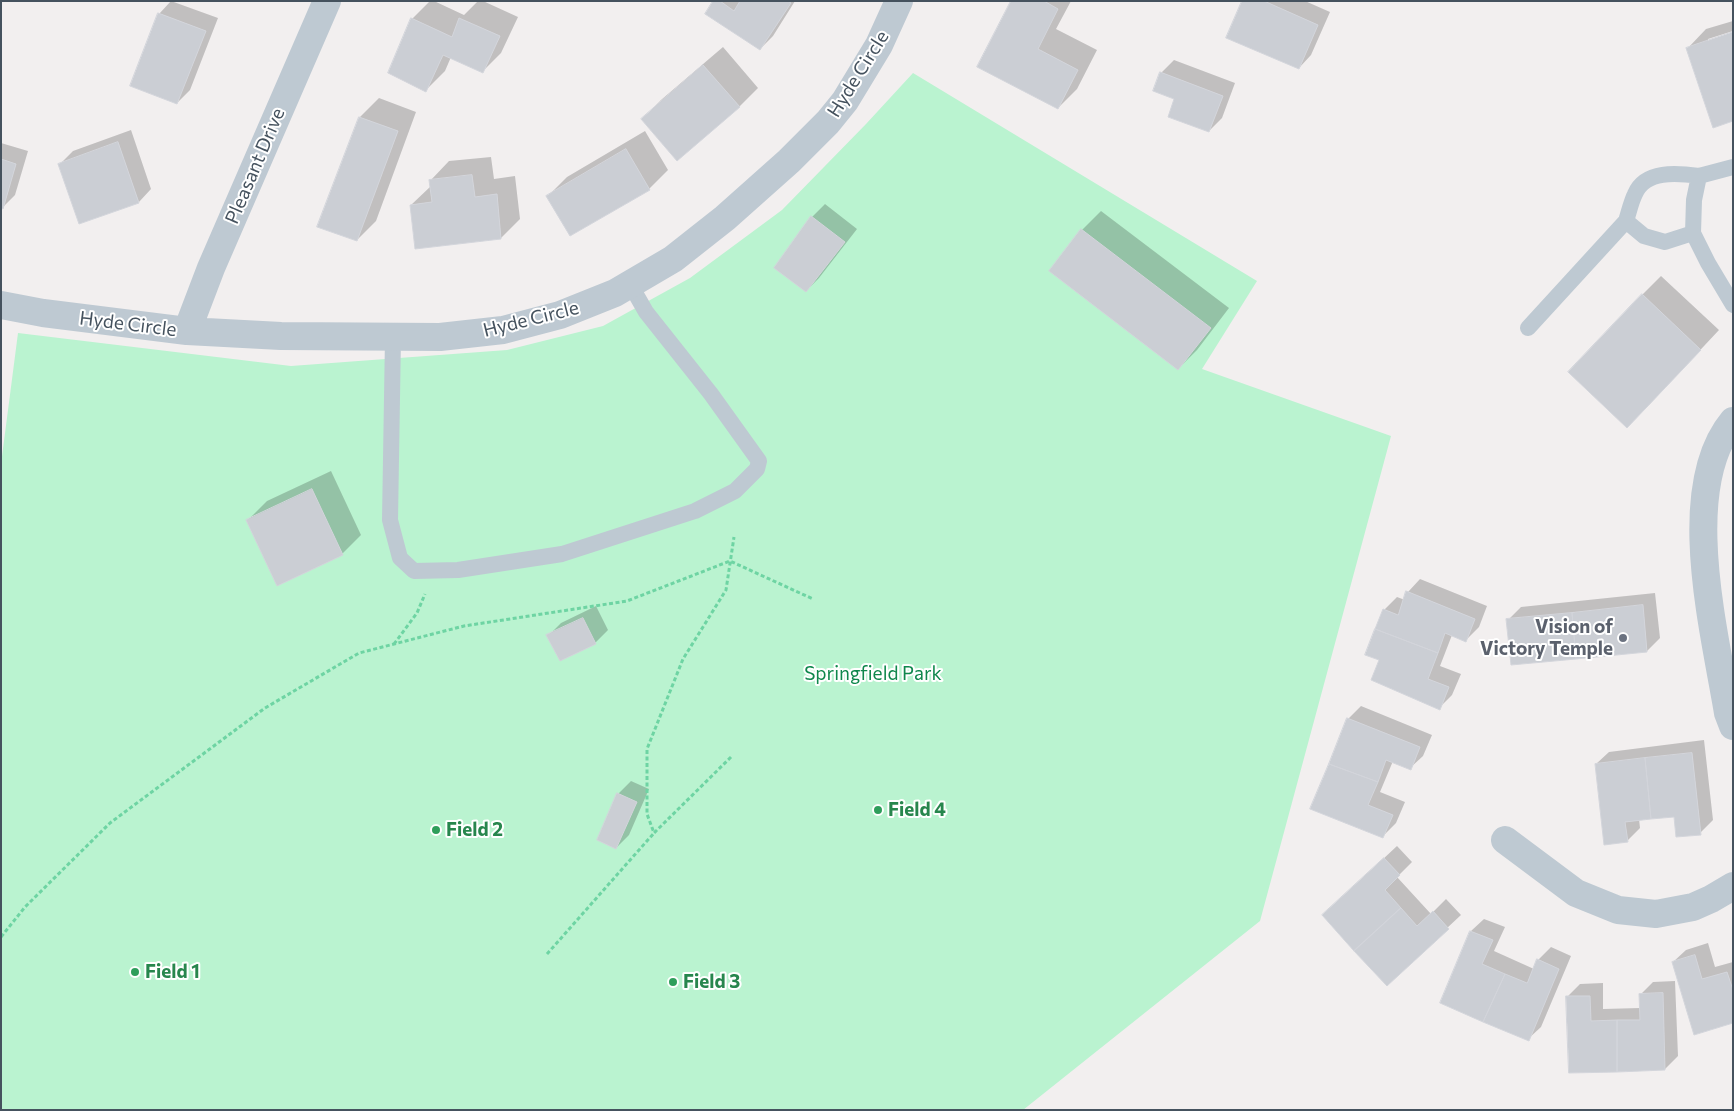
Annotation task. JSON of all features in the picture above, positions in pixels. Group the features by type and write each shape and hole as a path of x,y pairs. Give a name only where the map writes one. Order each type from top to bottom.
{"street":[{"name":"Pleasant Drive","path":"187,331 211,268 327,1"},
{"name":"Hyde Circle","path":"1,305 43,313 187,331 281,336 440,337 503,330 560,315 615,293 673,259 725,218 789,161 828,122 845,101 880,45 899,1"},
{"path":"1733,421 1719,441 1710,467 1706,486 1704,521 1704,570 1728,713 1733,726"},
{"path":"1505,840 1576,893 1618,910 1656,914 1693,907 1733,886"}],"lane":[{"path":"1528,328 1626,221 1635,192 1648,179 1674,173 1699,176 1733,167"},
{"path":"1699,176 1694,200 1693,233 1733,305"},
{"path":"1626,221 1644,236 1665,242 1693,233"},
{"path":"393,337 390,520 400,558 414,571 434,571 458,570 562,554 695,511 735,491 757,468 759,461 711,394 646,312 630,284"}],"path":[{"path":"654,834 647,814 646,749 683,659 726,590 734,537"},
{"path":"1,937 25,907 110,823 265,708 359,653 464,626 627,601 730,560 813,599"},
{"path":"394,644 417,613"},
{"path":"548,954 654,834 731,757"}],"green space":[{"name":"Springfield Park","path":"913,73 1257,281 1202,369 1391,436 1260,921 1023,1110 1,1110 1,464 18,333 291,366 507,350 603,326 690,278 782,210"}],"building":[{"path":"713,1 720,1 734,11 740,1 788,1 791,3 760,50 705,14"},
{"path":"1011,1 1044,1 1058,9 1038,49 1078,70 1058,109 977,67"},
{"path":"1242,1 1264,1 1318,25 1299,69 1226,38"},
{"path":"158,13 206,31 177,104 130,86"},
{"path":"411,18 452,37 459,18 500,36 483,73 443,55 426,92 388,73"},
{"path":"1733,32 1733,121 1713,128 1686,48"},
{"path":"703,65 740,107 677,161 641,119"},
{"path":"1160,72 1223,96 1209,132 1168,117 1174,99 1153,91"},
{"path":"359,117 398,131 357,241 317,227"},
{"path":"118,142 139,203 79,224 58,164"},
{"path":"626,149 650,190 570,236 546,196"},
{"path":"1,159 16,164 3,209 1,208"},
{"path":"472,175 475,197 497,194 501,239 415,249 410,205 432,202 429,180"},
{"path":"811,216 845,242 806,292 774,268"},
{"path":"1081,229 1211,328 1178,370 1049,271"},
{"path":"1642,294 1701,350 1627,428 1568,372"},
{"path":"312,489 343,555 277,586 246,520"},
{"path":"1406,591 1475,619 1466,642 1445,633 1438,653 1375,629 1383,609 1398,615"},
{"path":"1643,605 1647,652 1576,659 1572,613"},
{"path":"1572,613 1576,659 1511,665 1506,619"},
{"path":"583,618 596,644 560,661 546,635"},
{"path":"1375,629 1438,653 1428,679 1449,687 1440,710 1371,680 1379,660 1365,655"},
{"path":"1347,718 1420,747 1411,770 1386,760 1378,782 1329,764"},
{"path":"1692,753 1701,835 1676,837 1674,817 1651,819 1645,758"},
{"path":"1645,758 1651,819 1625,822 1628,842 1604,845 1595,764"},
{"path":"1329,764 1378,782 1368,805 1393,815 1383,838 1310,809"},
{"path":"617,793 637,802 616,849 597,840"},
{"path":"1384,858 1400,875 1385,890 1401,908 1354,951 1322,915"},
{"path":"1401,908 1417,926 1433,911 1449,929 1387,986 1354,951"},
{"path":"1470,931 1493,940 1482,964 1505,974 1483,1022 1440,1003"},
{"path":"1695,955 1702,979 1727,972 1733,990 1733,1023 1694,1035 1672,962"},
{"path":"1537,959 1559,969 1529,1041 1483,1022 1505,974 1527,983"},
{"path":"1663,993 1665,1070 1617,1072 1617,1020 1640,1020 1639,994"},
{"path":"1566,996 1590,996 1591,1021 1617,1020 1617,1072 1569,1073"}],"place":[{"name":"Vision of Victory Temple","path":"1623,638"},
{"name":"Field 4","path":"878,810"},
{"name":"Field 2","path":"436,830"},
{"name":"Field 1","path":"135,972"},
{"name":"Field 3","path":"673,982"}]}
